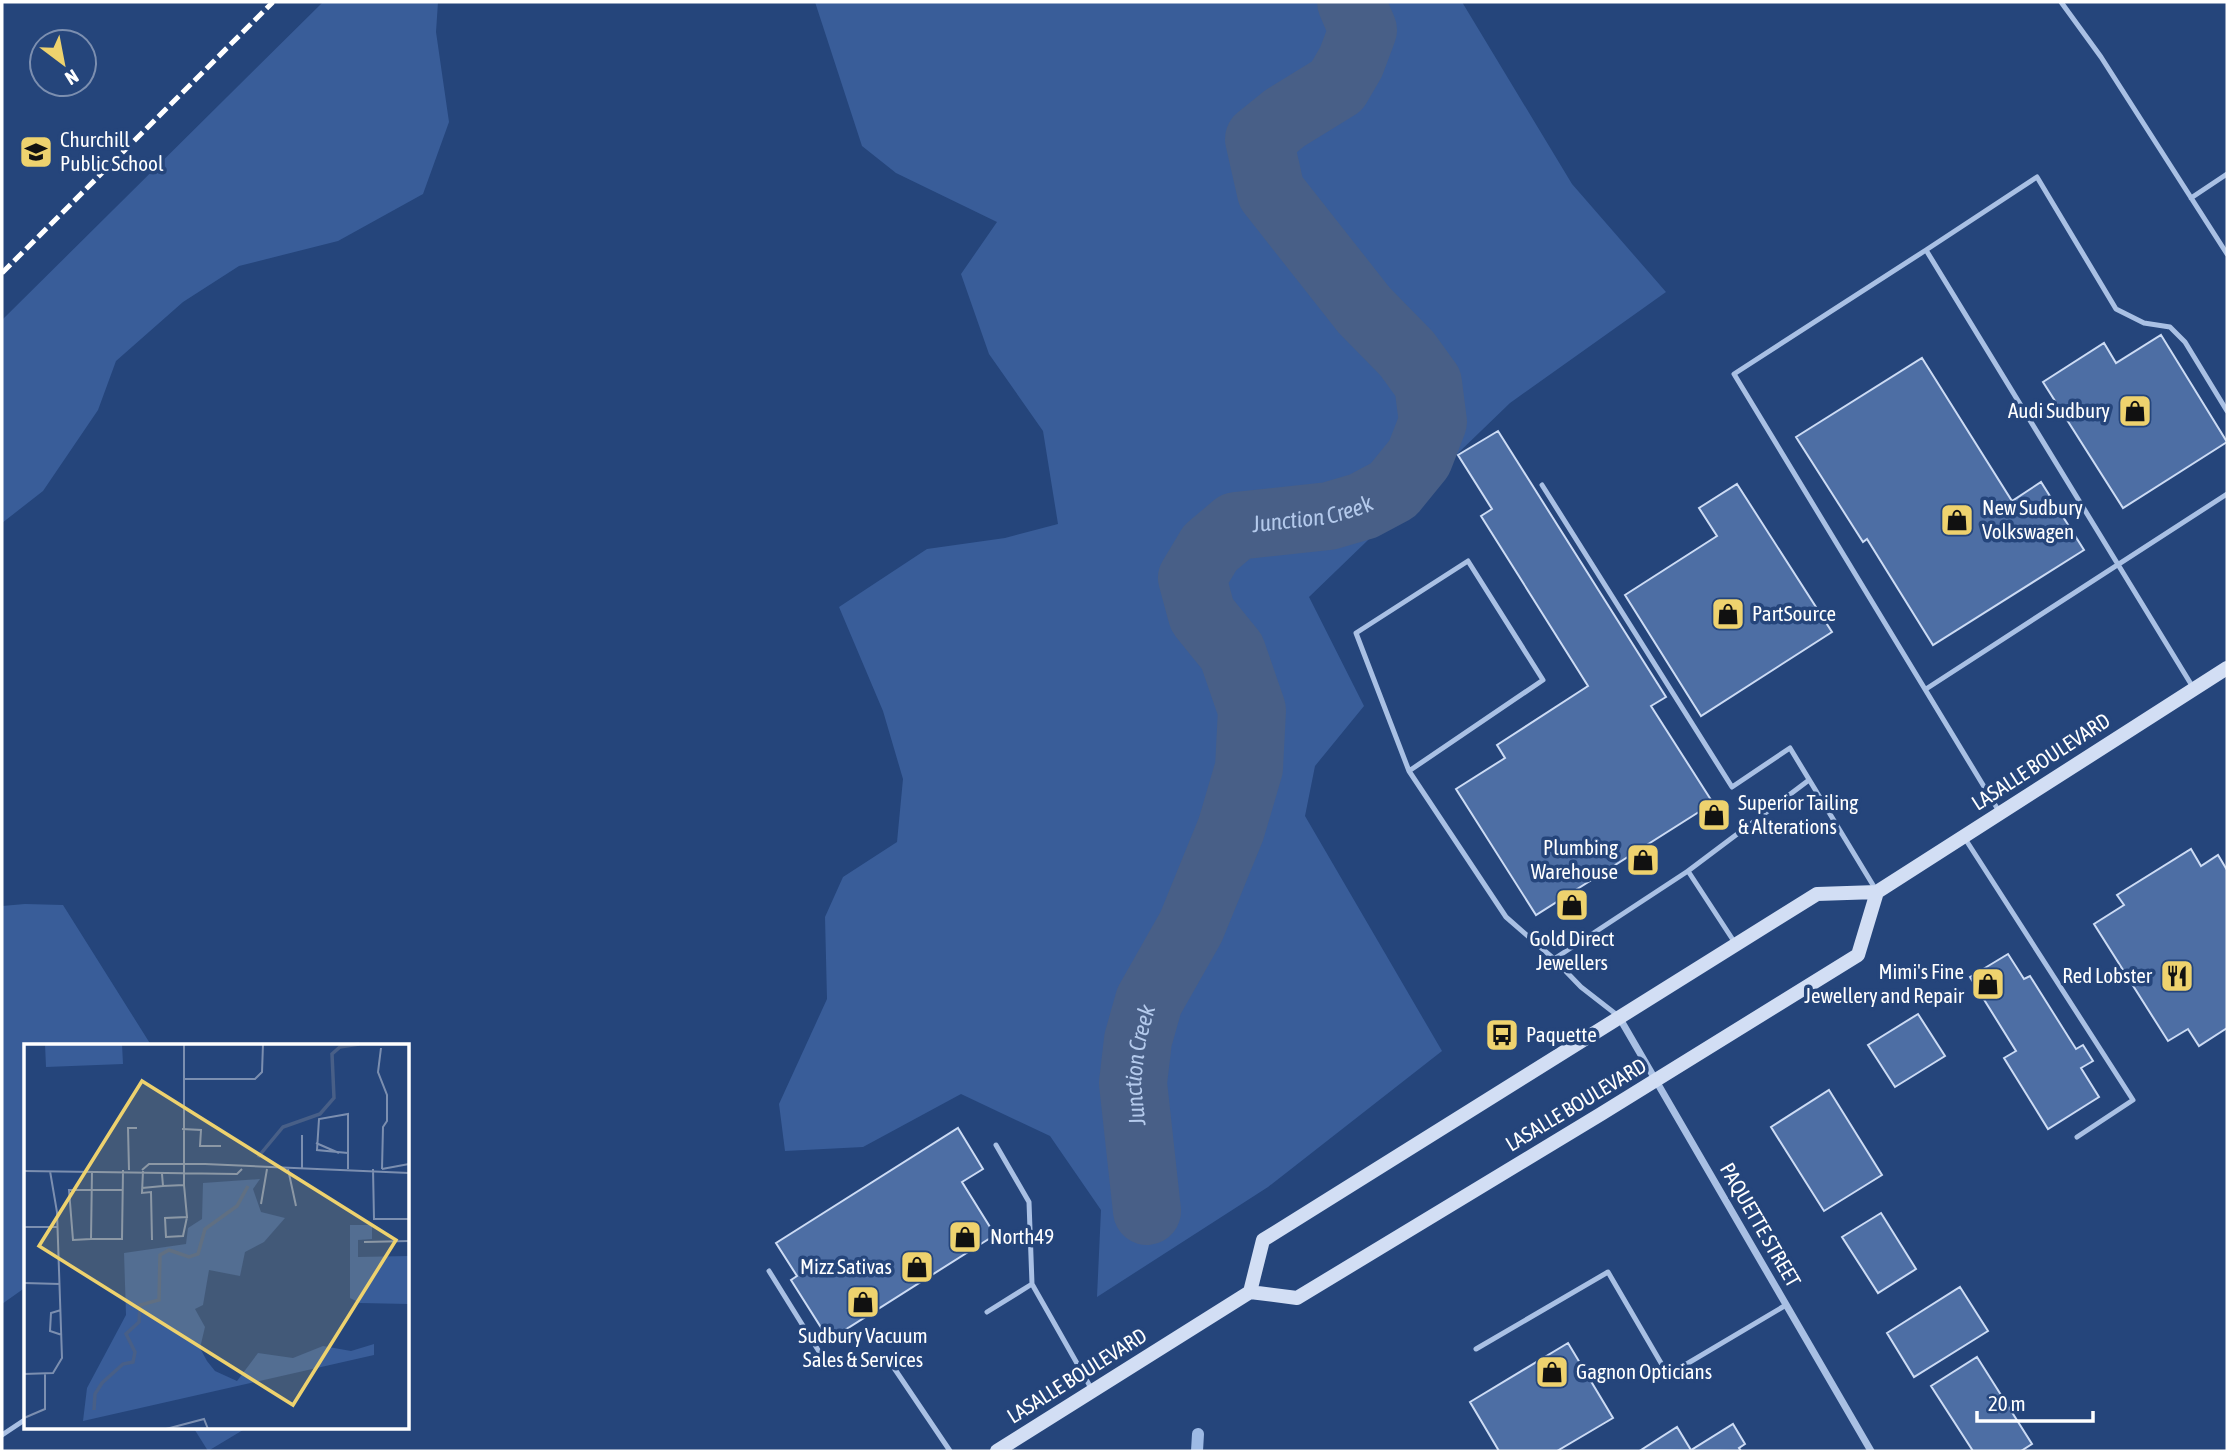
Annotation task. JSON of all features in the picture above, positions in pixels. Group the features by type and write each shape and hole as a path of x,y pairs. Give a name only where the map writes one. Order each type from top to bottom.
{"main road":[{"name":"LASALLE BOULEVARD","path":"997,1451 1250,1292 1297,1298 1858,955 1877,892 2227,668"},
{"path":"1250,1292 1264,1240 1817,894 1877,892"}],"street":[{"name":"PAQUETTE STREET","path":"1619,1017 1871,1451"}],"lane":[{"path":"2061,2 2101,57 2227,254"},
{"path":"2190,198 2227,174"},
{"path":"2000,813 1734,374 2037,177 2116,309 2144,323 2170,327 2185,342 2227,411"},
{"path":"1926,250 2194,689"},
{"path":"1542,485 1732,786 1790,748 1877,892"},
{"path":"1926,689 2227,494"},
{"path":"1409,771 1543,680 1468,561 1356,633 1409,771 1506,917 1581,987 1619,1017"},
{"path":"1554,959 1688,872 1809,780"},
{"path":"1964,836 2133,1100 2077,1137"},
{"path":"1688,872 1735,945"},
{"path":"996,1145 1029,1202 1032,1284 1093,1391"},
{"path":"769,1271 823,1358 890,1362 950,1451"},
{"path":"1476,1349 1608,1272 1668,1375 1787,1305"},
{"path":"987,1312 1032,1284"},
{"path":"2,1435 24,1420"}],"shaded area":[{"path":"323,2 438,2 436,32 449,122 423,194 338,241 239,266 183,302 116,361 98,410 43,491 2,523 2,320"},
{"path":"815,2 1462,2 1572,184 1666,292 1510,403 1309,597 1364,706 1315,766 1305,816 1442,1051 1268,1187 1097,1297 1101,1210 1050,1136 961,1094 863,1147 785,1151 779,1104 827,999 825,917 843,877 897,842 903,779 883,711 839,607 927,549 1005,538 1058,524 1043,431 989,354 961,274 997,222 896,173 862,146"},
{"path":"63,905 150,1044 24,1044 24,1288 2,1304 2,906"},
{"path":"194,1428 246,1428 208,1451"}],"building":[{"name":"Audi Sudbury","path":"2161,335 2227,442 2123,508 2043,382 2104,343 2116,363"},
{"name":"New Sudbury Volkswagen","path":"1922,358 2012,501 2041,482 2084,550 1933,645 1867,539 1863,542 1796,437"},
{"path":"1498,431 1666,697 1651,706 1713,803 1536,915 1456,789 1505,758 1497,745 1588,686 1481,516 1492,509 1458,455"},
{"name":"PartSource","path":"1737,484 1832,632 1701,716 1625,595 1717,536 1699,508"},
{"name":"Red Lobster","path":"2191,849 2201,866 2218,855 2227,870 2227,1028 2199,1046 2188,1029 2168,1041 2094,924 2124,905 2117,895"},
{"path":"2008,954 2024,979 2030,976 2076,1049 2083,1045 2093,1061 2081,1068 2099,1097 2048,1129 2004,1058 2016,1051 1970,977"},
{"path":"1918,1014 1945,1056 1895,1087 1868,1045"},
{"path":"1829,1090 1882,1175 1824,1211 1771,1127"},
{"path":"958,1128 983,1169 962,1182 995,1235 829,1340 791,1280 797,1276 776,1243"},
{"path":"1881,1213 1916,1269 1878,1293 1842,1237"},
{"path":"1960,1287 1988,1331 1914,1377 1887,1333"},
{"name":"Gagnon Opticians","path":"1568,1343 1613,1418 1557,1451 1499,1451 1470,1402"},
{"path":"1977,1357 2032,1444 2021,1451 1973,1451 1931,1386"},
{"path":"1733,1424 1745,1444 1739,1448 1741,1451 1641,1450 1677,1427 1691,1450"}],"waterway":[{"name":"Junction Creek","path":"1147,1211 1133,1083 1138,1040 1149,1001 1191,927 1231,829 1249,768 1252,710 1232,652 1202,615 1192,578 1210,548 1236,526 1329,516 1363,506 1393,490 1419,458 1433,422 1428,383 1407,354 1364,310 1271,192 1259,139 1285,118 1337,86 1351,62 1363,30 1351,2"},
{"name":"Junction Creek","path":"1197,1451 1198,1434"}],"railway":[{"path":"2,273 273,2"}],"place":[{"name":"Churchill Public School","path":"36,152"},
{"name":"Audi Sudbury","path":"2135,411"},
{"name":"New Sudbury Volkswagen","path":"1957,520"},
{"name":"PartSource","path":"1728,614"},
{"name":"Superior Tailing & Alterations","path":"1714,815"},
{"name":"Plumbing Warehouse","path":"1643,860"},
{"name":"Gold Direct Jewellers","path":"1572,905"},
{"name":"Red Lobster","path":"2177,976"},
{"name":"Mimi's Fine Jewellery and Repair","path":"1988,984"},
{"name":"Paquette","path":"1502,1035"},
{"name":"North49","path":"965,1237"},
{"name":"Mizz Sativas","path":"917,1267"},
{"name":"Sudbury Vacuum Sales & Services","path":"863,1302"},
{"name":"Gagnon Opticians","path":"1552,1372"}]}
